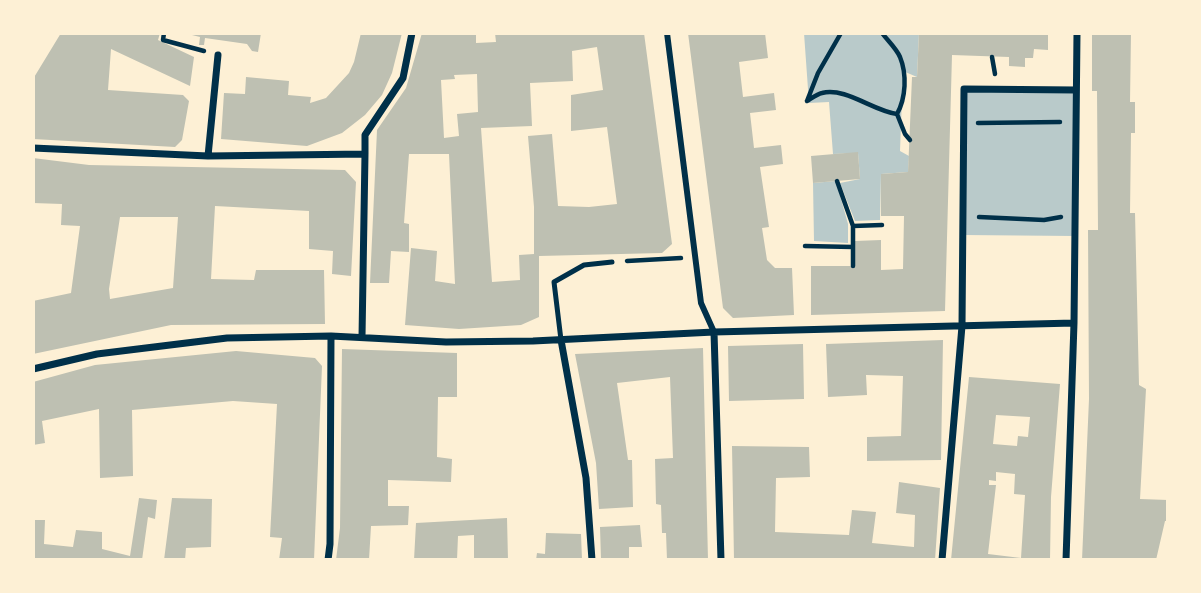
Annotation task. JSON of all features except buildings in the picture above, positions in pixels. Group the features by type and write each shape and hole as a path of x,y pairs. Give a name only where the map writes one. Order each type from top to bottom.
{"street":[{"path":"362,337 365,135 403,78 412,33"},
{"path":"667,33 701,303 714,331 721,560"},
{"path":"1066,560 1074,323 1077,33"},
{"path":"208,156 218,55"},
{"path":"942,560 962,326 964,89 1076,89"},
{"path":"33,148 208,156 365,154"},
{"path":"33,369 97,354 228,338 331,336 446,342 561,340 714,331 1074,323"},
{"path":"328,560 331,336"},
{"path":"561,340 586,478 592,560"}],"lane":[{"path":"561,340 554,282 584,265 612,262"}],"path":[{"path":"164,33 163,40 218,55"},
{"path":"841,33 818,73 807,101 821,93 838,93 884,113 898,114"},
{"path":"882,33 899,56 903,71 903,103 898,114 910,140"},
{"path":"963,124 1076,122"},
{"path":"837,181 853,226 853,266"},
{"path":"963,214 989,219 1044,220 1075,214"},
{"path":"853,226 882,225"},
{"path":"805,246 853,247"},
{"path":"612,262 696,257"}],"shaded area":[{"path":"804,33 919,33 917,77 903,71 900,151 909,156 908,172 881,174 880,220 855,221 840,183 860,179 858,153 833,154 829,102 809,103"},
{"path":"964,89 1076,90 1075,236 963,235"},
{"path":"836,181 848,224 848,243 814,241 813,183"}]}
